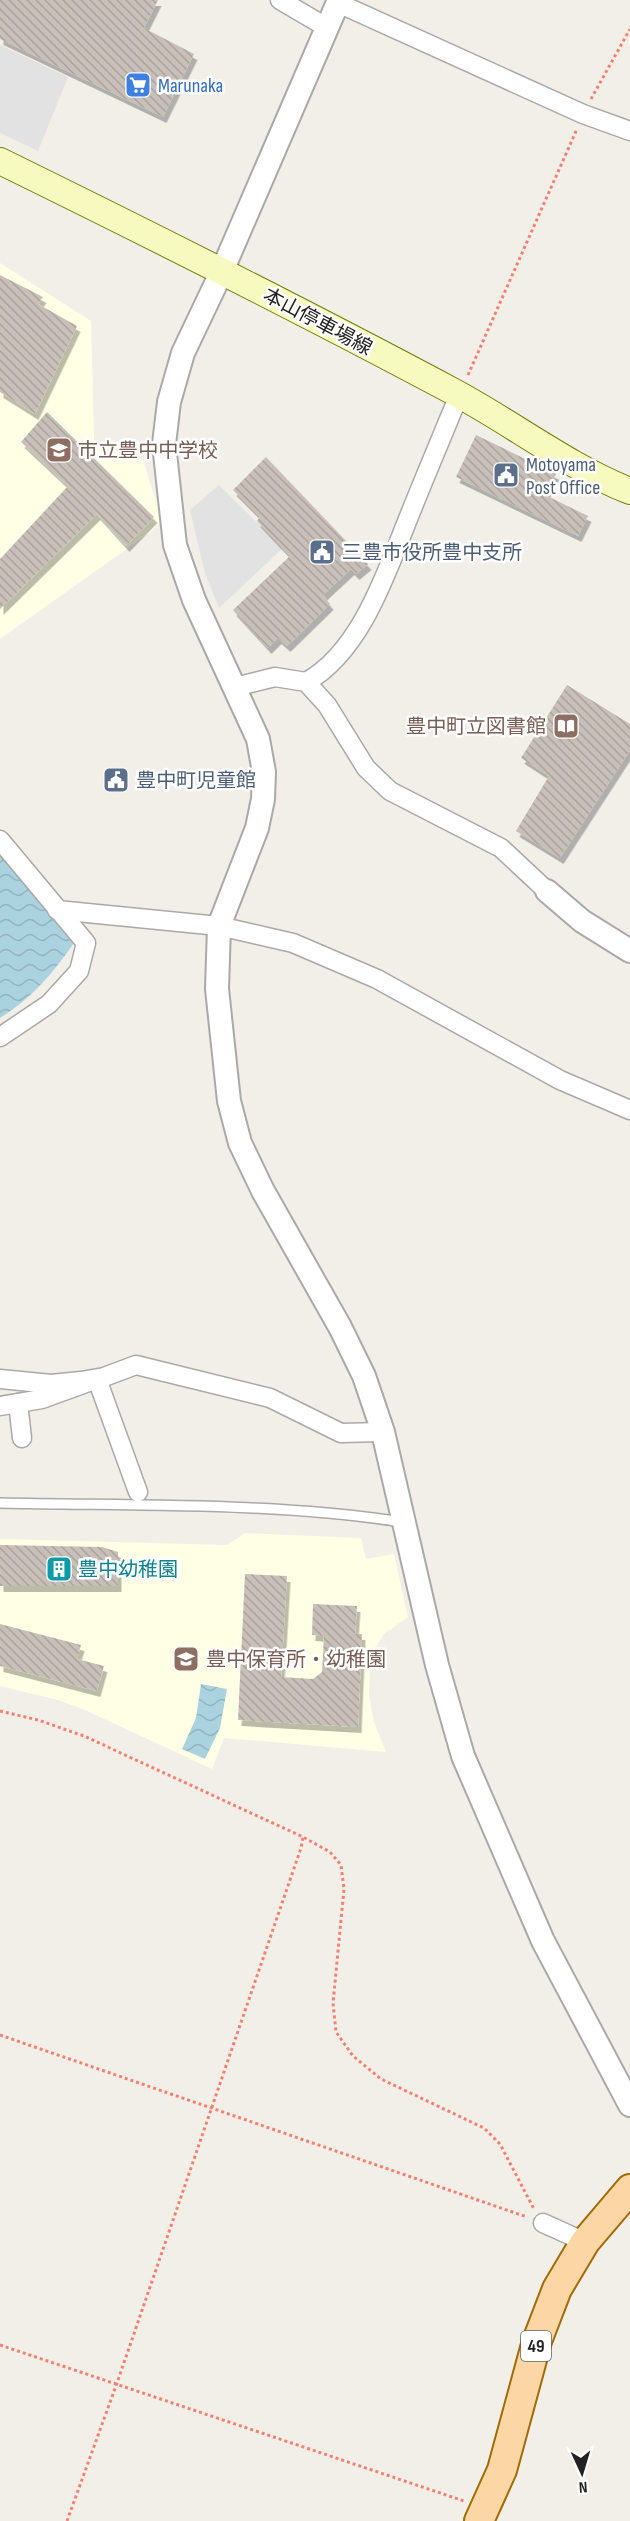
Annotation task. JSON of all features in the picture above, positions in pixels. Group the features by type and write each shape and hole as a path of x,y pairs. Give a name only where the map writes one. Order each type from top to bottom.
{"main road":[{"name":"本山停車場線","path":"0,160 222,271 459,395 567,459 630,492"},
{"name":"49","path":"482,2515 502,2470 537,2340 557,2289 573,2236 630,2189"}],"street":[{"path":"280,0 326,27"},
{"path":"630,131 583,114 338,1 222,271 183,353 169,402 164,444 175,545 194,600 258,739 264,772 263,799 258,828 219,926 217,989 229,1101 240,1143 262,1191 364,1376 383,1432 437,1665 463,1756 543,1941 630,2105"},
{"path":"235,687 275,677 306,682 324,672 343,650 373,602 459,395"},
{"path":"306,682 327,705 366,768 390,791 501,848 582,921 630,951"},
{"path":"0,840 86,943 80,971 49,1004 0,1037"},
{"path":"57,910 219,926 293,943 377,979 560,1080 630,1110"},
{"path":"22,1438 9,1404 42,1399 136,1365 270,1398 341,1432 383,1432"},
{"path":"0,1379 51,1383 97,1378"},
{"path":"97,1378 138,1492"},
{"path":"541,2222 573,2236"}],"lane":[{"path":"0,1503 210,1506 351,1514 405,1522"}],"path":[{"path":"459,395 583,114 630,29"},
{"path":"0,1711 38,1720 84,1736 303,1836 330,1852 341,1865 344,1889 333,2003 336,2032 353,2056 381,2079 484,2128 500,2144 541,2222"},
{"path":"67,2521 212,2109 301,1848 303,1836"},
{"path":"0,2035 541,2222"},
{"path":"0,2345 117,2383 482,2515"}],"shaded area":[{"path":"0,45 68,77 38,151 0,133"},
{"name":"市立豊中中学校","path":"0,263 91,321 94,440 143,460 162,520 152,531 0,639"},
{"path":"219,485 283,548 219,608 205,573 190,510"},
{"name":"豊中保育所・幼稚園","path":"245,1533 361,1538 366,1559 394,1554 408,1617 385,1633 374,1649 370,1670 369,1696 374,1722 386,1752 224,1738 212,1769 85,1710 58,1700 0,1686 0,1539 227,1545"}],"water":[{"path":"0,849 74,943 41,985 0,1018"},
{"path":"201,1684 227,1689 220,1728 205,1759 182,1749 196,1718"}],"building":[{"name":"Marunaka","path":"0,0 158,0 144,28 194,54 163,117 0,39"},
{"path":"0,275 43,297 38,304 77,326 35,414 0,392"},
{"path":"47,412 154,517 126,546 97,514 0,609 0,559 68,486 21,442"},
{"path":"476,435 556,474 545,495 588,516 578,536 456,477"},
{"name":"三豊市役所豊中支所","path":"266,457 368,564 356,574 351,569 323,595 330,604 287,646 278,638 268,648 233,610 290,556 257,521 260,517 233,490"},
{"path":"567,685 630,724 630,750 560,858 516,831 549,776 521,758"},
{"name":"豊中幼稚園","path":"0,1545 102,1547 118,1552 118,1586 0,1586"},
{"path":"245,1574 287,1576 281,1677 313,1679 322,1672 324,1636 312,1635 313,1604 357,1606 355,1634 362,1634 358,1727 238,1720"},
{"path":"0,1624 81,1645 77,1659 104,1666 97,1691 0,1666"}],"place":[{"name":"Marunaka","path":"138,85"},
{"name":"市立豊中中学校","path":"59,450"},
{"name":"Motoyama Post Office","path":"506,475"},
{"name":"三豊市役所豊中支所","path":"322,552"},
{"name":"豊中町立図書館","path":"566,726"},
{"name":"豊中町児童館","path":"116,780"},
{"name":"豊中幼稚園","path":"59,1569"},
{"name":"豊中保育所・幼稚園","path":"186,1659"}]}
